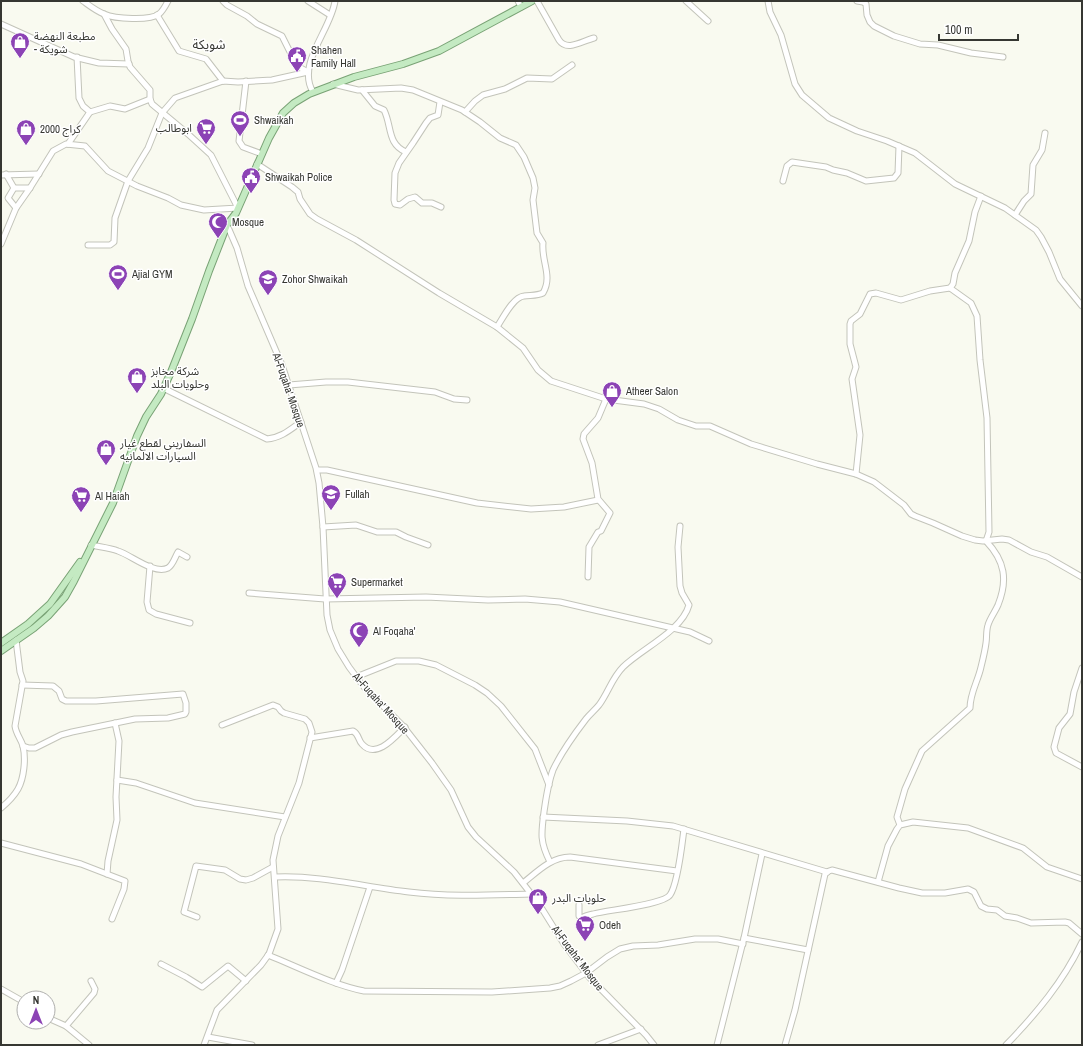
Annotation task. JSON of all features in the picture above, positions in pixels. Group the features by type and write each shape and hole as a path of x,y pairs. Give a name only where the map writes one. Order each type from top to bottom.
{"main road":[{"path":"1,651 42,622 60,603 72,585 113,503 137,436 163,388 187,333 227,225 238,208 268,138 283,113 297,100 333,84 403,64 435,53 532,1"},
{"path":"1,643 28,624 50,604 91,545"}],"street":[{"path":"83,1 93,9 112,17 143,18 152,17 160,13 168,1"},
{"path":"223,1 258,24 282,36 297,66 308,72"},
{"path":"232,8 234,1"},
{"path":"308,1 330,15"},
{"path":"313,92 308,81 309,63 320,41 335,1"},
{"path":"518,1 521,7"},
{"path":"537,1 559,40 564,45 570,46 594,38"},
{"path":"686,1 708,21"},
{"path":"768,1 770,12 781,35 795,84 802,95 829,118 856,131 916,153 955,184 1005,208 1039,233 1049,252 1060,279 1082,306"},
{"path":"857,1 866,4 867,16 872,24 894,36 917,43 938,45 971,53 1003,57"},
{"path":"1,244 16,208 53,151 66,144 85,146 108,171 137,186 168,198 181,205 204,210 238,208 211,155 152,104 150,99 150,90 129,64 126,49 112,29 104,14"},
{"path":"157,15 179,51 206,59 224,81"},
{"path":"1,24 76,57 99,63 129,64"},
{"path":"76,57 79,98 83,106 90,112"},
{"path":"465,112 483,95 505,89 527,78 552,79 572,65"},
{"path":"88,245 110,244 114,242 115,218 128,181 148,148 162,113 175,98 224,81 272,80 308,72"},
{"path":"246,81 240,144 243,147 262,154"},
{"path":"333,84 351,89 362,90 406,88 413,90 465,112 500,138 516,145 524,157 533,178 535,188 533,204 537,233 543,243 542,250 547,269 547,278 543,293 540,295 524,296 517,299 497,327"},
{"path":"362,90 376,106 385,111 390,135 399,148 406,152"},
{"path":"68,144 90,112 110,106 125,109 150,99"},
{"path":"440,102 438,114 430,118 426,123 399,163 395,173 394,203 400,205 408,199 414,197 418,198 422,203 432,203 441,207"},
{"path":"1015,215 1024,201 1031,194 1032,165 1042,150 1045,133"},
{"path":"783,181 787,166 792,162 826,167 847,173 866,181 894,178 898,173 899,146"},
{"path":"257,164 298,192 300,200 317,219 340,230 439,293 497,327 522,348 538,370 551,382 606,398 644,404 659,409 678,420 696,426 710,426 751,444 856,474 874,482 904,505 911,514 915,516 975,540 1009,540 1031,552 1047,557 1082,577"},
{"path":"3,175 39,174"},
{"path":"3,175 14,188 30,188"},
{"path":"14,188 8,198 16,208"},
{"path":"950,288 953,284 959,262 969,241 975,212 981,196"},
{"name":"Al-Fuqaha' Mosque","path":"227,225 237,248 248,286 289,385 317,470 323,527 325,599 330,630 338,649 364,687 405,728 432,763 451,790 468,827 476,837 514,872 539,904 564,944 586,973 641,1029 654,1045"},
{"path":"856,474 860,435 852,379 856,367 850,344 850,324 860,314 870,294 876,293 901,300 926,292 950,288 971,304 977,316 987,418 989,532 986,541"},
{"path":"289,385 348,382 435,392 466,400"},
{"path":"163,388 268,439 282,435 301,422"},
{"path":"588,577 589,546 601,530 610,514 609,510 598,500 592,464 583,439 585,433 598,418 606,398"},
{"path":"317,470 327,470 477,503 530,508 564,507 598,500"},
{"path":"323,527 356,525 377,532 396,532 428,545"},
{"path":"550,862 543,847 542,833 543,817 553,771 563,753 586,719 599,705 613,678 632,659 660,640 686,614 689,605 680,586 678,547 680,526"},
{"path":"900,825 897,817 905,789 922,751 970,708 972,691 981,668 988,624 998,604 1004,580 1004,573 999,560 994,550 986,541"},
{"path":"91,545 118,551 157,568 167,568 178,552 187,557"},
{"path":"150,566 147,602 148,610 156,614 190,623"},
{"path":"249,593 325,599 426,597 488,600 525,599 560,602 690,632 709,641"},
{"path":"1,808 17,791 24,765 23,746 16,733 15,726 22,685 16,640"},
{"path":"356,677 396,661 420,661 436,665 475,685 487,693 501,706 535,749 549,785"},
{"path":"1082,668 1074,692 1070,714 1059,728 1054,747 1056,753 1082,767"},
{"path":"22,685 54,686 59,691 62,699 66,701 96,701 183,694 186,708 184,715 168,718 135,719 66,733 35,748 23,746"},
{"path":"204,1045 217,1010 261,965 268,955 278,929 275,876 273,867 278,836 299,783 312,732 309,723 305,719 281,711 278,707 273,705 222,725"},
{"path":"107,874 108,861 117,820 118,741 115,723"},
{"path":"310,738 354,731 365,747 378,749 390,742 405,728"},
{"path":"117,780 136,784 195,803 285,817"},
{"path":"543,817 654,823 684,829 762,854 807,865 827,872 832,870 922,893 945,893 968,890 974,892 981,906 988,909 997,910 1005,916 1031,923 1070,923 1082,934"},
{"path":"878,882 888,846 900,825 913,822 968,828 1023,848 1047,867 1082,879"},
{"path":"579,905 579,916 581,918 592,914 659,901 670,895 680,860 684,829"},
{"path":"1,843 81,864 125,881 124,889 112,919"},
{"path":"717,1045 743,941 762,854"},
{"path":"523,883 550,862 559,858 569,857 677,871"},
{"path":"197,917 184,912 196,866 225,870 240,879 246,880 253,878 273,867"},
{"path":"785,1045 795,1010 827,872"},
{"path":"275,876 310,877 342,881 370,887 440,895 531,894"},
{"path":"336,983 342,970 370,887"},
{"path":"268,955 352,989 372,992 492,992 555,987 586,973 620,949 633,946 658,945 695,939 718,939 808,950"},
{"path":"1010,1044 1052,992 1070,966 1082,942"},
{"path":"161,964 202,987 228,966 246,981"},
{"path":"66,1026 94,993 95,989 91,981"},
{"path":"1,989 16,997"},
{"path":"56,1022 66,1026 89,1045"},
{"path":"598,1045 641,1029"},
{"path":"208,1037 252,1045"}],"place":[{"name":"مطبعة النهضة - شويكة","path":"20,59"},
{"name":"Shahen Family Hall","path":"297,73"},
{"name":"Shwaikah","path":"240,137"},
{"name":"ابوطالب","path":"206,145"},
{"name":"كراج 2000","path":"26,146"},
{"name":"Shwaikah Police","path":"251,194"},
{"name":"Mosque","path":"218,239"},
{"name":"Ajial GYM","path":"118,291"},
{"name":"Zohor Shwaikah","path":"268,296"},
{"name":"شركة مخابز وحلويات البلد","path":"137,394"},
{"name":"Atheer Salon","path":"612,408"},
{"name":"السفاريني لقطع غيار السيارات الالمانيه","path":"106,466"},
{"name":"Fullah","path":"331,511"},
{"name":"Al Haiah","path":"81,513"},
{"name":"Supermarket","path":"337,599"},
{"name":"Al Foqaha'","path":"359,648"},
{"name":"حلويات البدر","path":"538,915"},
{"name":"Odeh","path":"585,942"}],"district":[{"name":"شويكة","path":"209,44"}]}
